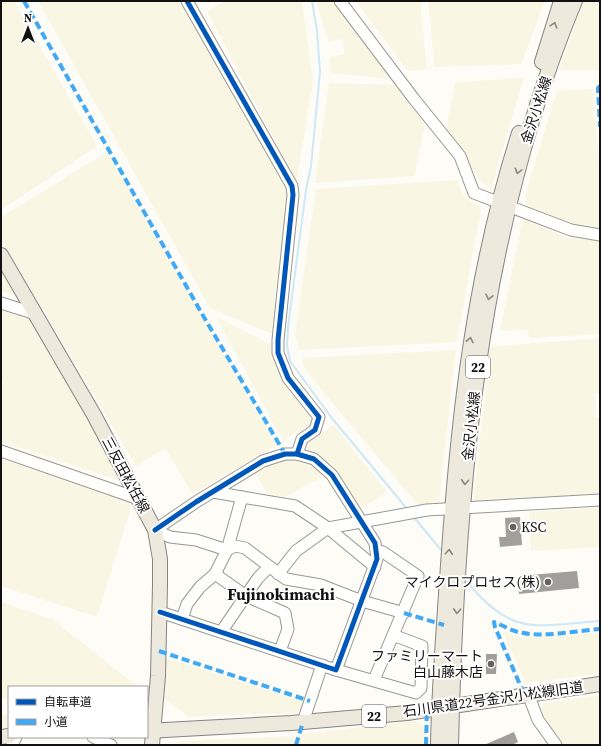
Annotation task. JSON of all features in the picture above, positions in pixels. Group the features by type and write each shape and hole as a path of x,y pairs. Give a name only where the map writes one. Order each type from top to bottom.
{"main road":[{"name":"金沢小松線","path":"504,204 508,167 561,1"},
{"name":"金沢小松線","path":"438,745 438,708 457,509 468,350 484,264 532,119 574,1"},
{"name":"三反田松任線","path":"1,255 94,415 155,530 160,559 160,612 158,676 151,736"},
{"name":"金沢小松線","path":"451,745 457,509"},
{"name":"石川県道22号金沢小松線旧道","path":"151,736 438,708 600,684"}],"street":[{"path":"187,1 292,186 294,196 278,340 278,353 288,378 319,417 315,430 302,439 297,454"},
{"path":"340,1 414,99 460,156 474,193 571,230 600,235"},
{"path":"1,303 36,314"},
{"path":"1,451 139,499"},
{"path":"155,530 263,461 285,454 297,454 314,459 332,475 375,543 377,551 377,559 336,670"},
{"path":"213,492 294,506 328,528 374,567"},
{"path":"182,619 187,604 200,587 215,574 227,550 242,497"},
{"path":"222,632 258,578 274,570 296,551 328,528 420,511 600,500"},
{"path":"155,530 170,537 196,540 227,550 235,546 245,548 286,579 321,585 362,601 404,613"},
{"path":"374,680 404,613 418,576 383,552 377,551"},
{"path":"215,574 246,596 285,614 288,629 280,651"},
{"path":"160,612 336,670 416,693 421,688 423,662 422,646 393,635"},
{"path":"303,722 322,665"},
{"path":"528,694 538,720 556,745"},
{"path":"95,738 112,745"}],"shaded area":[{"path":"1,1 14,1 97,146 1,210"},
{"path":"38,1 181,1 288,188 274,335 210,308"},
{"path":"225,1 302,1 313,81 297,180 295,180 207,11"},
{"path":"316,1 332,1 392,79 330,73 330,57 344,54 343,39 328,41"},
{"path":"356,1 420,1 427,69 408,71"},
{"path":"428,1 545,1 521,64 435,67"},
{"path":"584,1 600,1 600,70 559,70"},
{"path":"524,77 491,190 479,179 446,132 455,83"},
{"path":"329,83 398,85 425,122 415,176 315,183"},
{"path":"593,89 600,176 600,230 572,225 528,210 525,195 557,91"},
{"path":"107,152 276,446 193,494 165,448 136,466 1,239 1,217"},
{"path":"457,180 463,196 481,208 457,342 299,350 295,334 316,189"},
{"path":"523,218 568,238 600,241 600,334 529,338 528,330 500,331"},
{"path":"1,267 19,297 1,291"},
{"path":"1,307 30,316 125,482 1,442 1,391 4,380 1,379"},
{"path":"216,317 272,345 274,361 314,415 314,423 283,440"},
{"path":"600,338 600,393 595,393 596,417 600,417 600,496 473,506 490,347"},
{"path":"456,350 439,503 419,506 315,382 305,369 301,358"},
{"path":"333,425 387,492 360,509 330,464 317,455 306,451 304,445"},
{"path":"1,458 133,501 97,617 1,586"},
{"path":"283,458 313,462 325,475 285,497 267,493 256,473"},
{"path":"600,507 600,547 531,551 529,512"},
{"path":"1,602 52,619 137,686 8,686 8,700 1,697"},
{"path":"502,630 521,638 600,633 600,674 526,683"},
{"path":"166,658 305,702 301,713 189,717 163,698"},
{"path":"600,695 600,745 561,745 540,709 544,703"},
{"path":"1,713 8,716 8,728 1,728"},
{"path":"416,721 426,729 425,745 298,745 301,734"},
{"path":"297,736 294,745 175,745 178,741"}],"building":[{"name":"KSC","path":"520,517 522,545 500,547 499,537 506,537 505,518"},
{"name":"マイクロプロセス(株)","path":"577,571 579,588 519,594 518,576"},
{"name":"ファミリーマート 白山藤木店","path":"486,654 497,654 496,674 486,674"},
{"path":"514,732 518,742 512,745 484,745"}],"waterway":[{"path":"312,1 317,31 320,72 311,166 306,190 288,327 287,346 290,361 331,417 408,510"},
{"path":"413,516 441,550"},
{"path":"467,582 483,600 498,612 512,620 526,624 541,625 600,621"}],"marked path":[{"path":"24,1 205,319 285,454"},
{"path":"600,86 598,88 600,127"},
{"path":"404,613 444,625"},
{"path":"524,694 494,622 512,630 528,634 559,634 600,629"},
{"path":"159,651 310,701"},
{"path":"426,745 427,710"},
{"path":"296,745 303,722"}],"cycle path":[{"path":"187,1 292,186 293,195 278,340 278,353 288,378 319,417 315,430 302,439 297,454"},
{"path":"155,530 196,502 263,461 285,454 297,454 314,459 332,475 375,543 377,559 336,670 160,612"}],"place":[{"name":"KSC","path":"513,527"},
{"name":"マイクロプロセス(株)","path":"548,582"},
{"name":"ファミリーマート 白山藤木店","path":"491,664"}],"district":[{"name":"Fujinokimachi","path":"281,594"}]}
